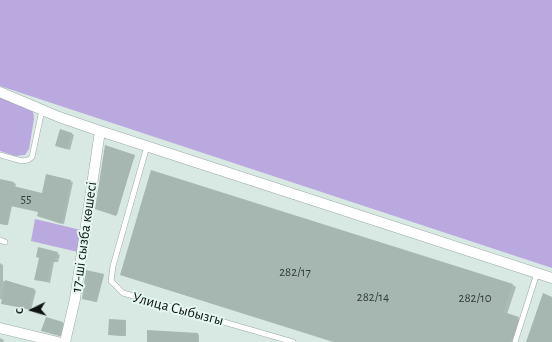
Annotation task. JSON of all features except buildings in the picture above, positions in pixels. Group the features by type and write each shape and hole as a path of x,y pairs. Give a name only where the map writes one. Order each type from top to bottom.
{"street":[{"path":"0,92 42,110 100,131 147,145 552,278"},
{"name":"17-ші сызба көшесі","path":"65,342 75,299 100,131"},
{"path":"0,328 58,342"}],"lane":[{"path":"0,155 22,161 28,160 32,157 42,110"},
{"name":"Улица Сыбызгы","path":"147,145 113,266 111,281 123,293 293,342"},
{"path":"514,342 537,273"}],"shaded area":[{"path":"0,0 552,0 552,268 0,86"},
{"path":"0,96 33,111 34,119 29,149 25,155 15,156 0,151"},
{"path":"35,219 81,230 78,252 31,241"}]}
